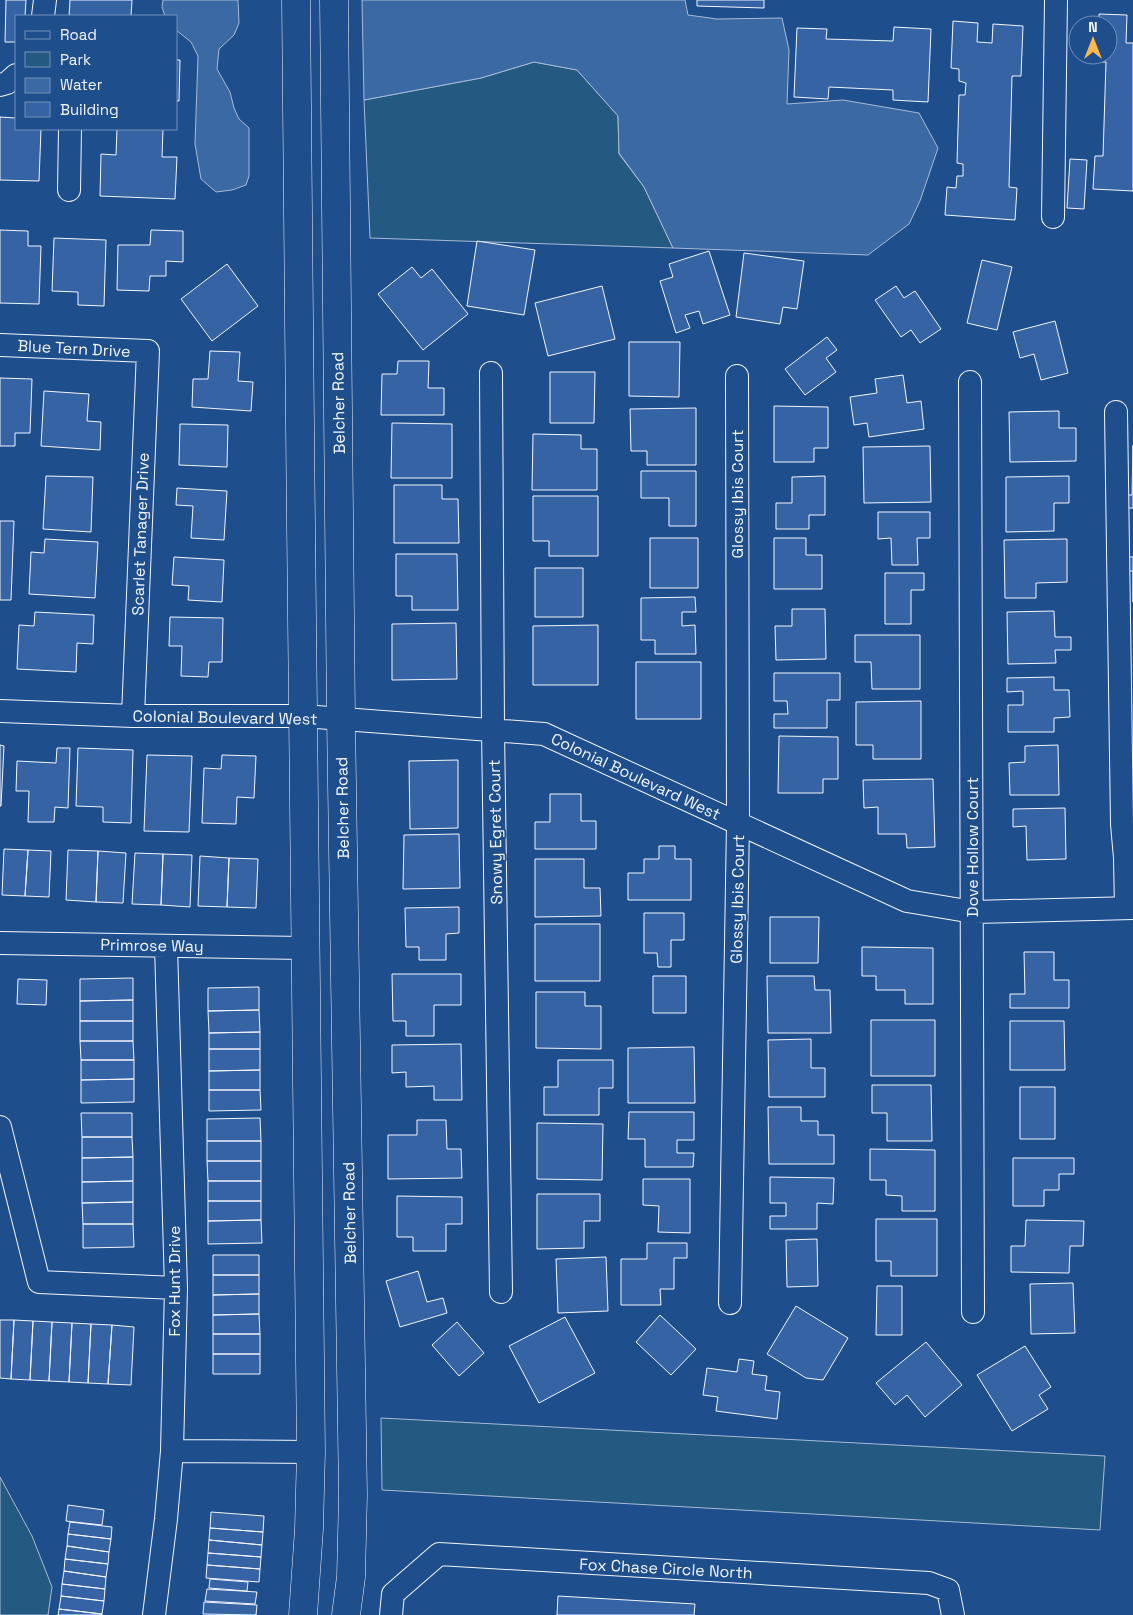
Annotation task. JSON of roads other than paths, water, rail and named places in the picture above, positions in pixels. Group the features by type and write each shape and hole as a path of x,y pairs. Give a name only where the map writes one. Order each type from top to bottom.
{"main road":[{"path":"296,0 304,716 304,948 311,1452 309,1529 303,1615"},
{"name":"Belcher Road","path":"334,0 341,719 352,1452 351,1577 346,1615"},
{"path":"311,1452 352,1452"}],"street":[{"path":"43,15 45,0"},
{"path":"1053,217 1056,0"},
{"path":"0,85 7,83 15,76"},
{"path":"69,190 70,130"},
{"name":"Blue Tern Drive","path":"0,345 148,351"},
{"name":"Scarlet Tanager Drive","path":"133,716 148,351"},
{"name":"Snowy Egret Court","path":"491,372 493,729 501,1292"},
{"name":"Glossy Ibis Court","path":"730,1303 738,823 737,376"},
{"name":"Dove Hollow Court","path":"970,382 973,1312"},
{"path":"1116,412 1125,528 1122,824 1129,858 1129,908"},
{"name":"Colonial Boulevard West","path":"0,711 133,716 304,716 544,734 907,901 973,912 1129,908"},
{"name":"Primrose Way","path":"0,943 304,948"},
{"name":"Fox Hunt Drive","path":"154,1615 172,1451 176,1288 166,946"},
{"path":"0,1126 39,1282 176,1288"},
{"path":"172,1451 311,1452"},
{"name":"Fox Chase Circle North","path":"391,1615 393,1594 439,1554 929,1583 948,1590 953,1615"}],"water":[{"path":"163,0 238,0 239,23 234,35 219,49 217,69 230,92 239,119 249,128 249,176 246,185 232,190 216,192 201,179 195,144 198,56 191,42 178,32 178,15 165,15 162,7"},
{"path":"362,0 685,0 688,15 717,19 782,18 789,50 787,104 843,100 919,113 938,148 920,201 909,224 868,255 673,248 644,187 619,153 618,116 577,70 534,62 481,78 364,100"}]}
